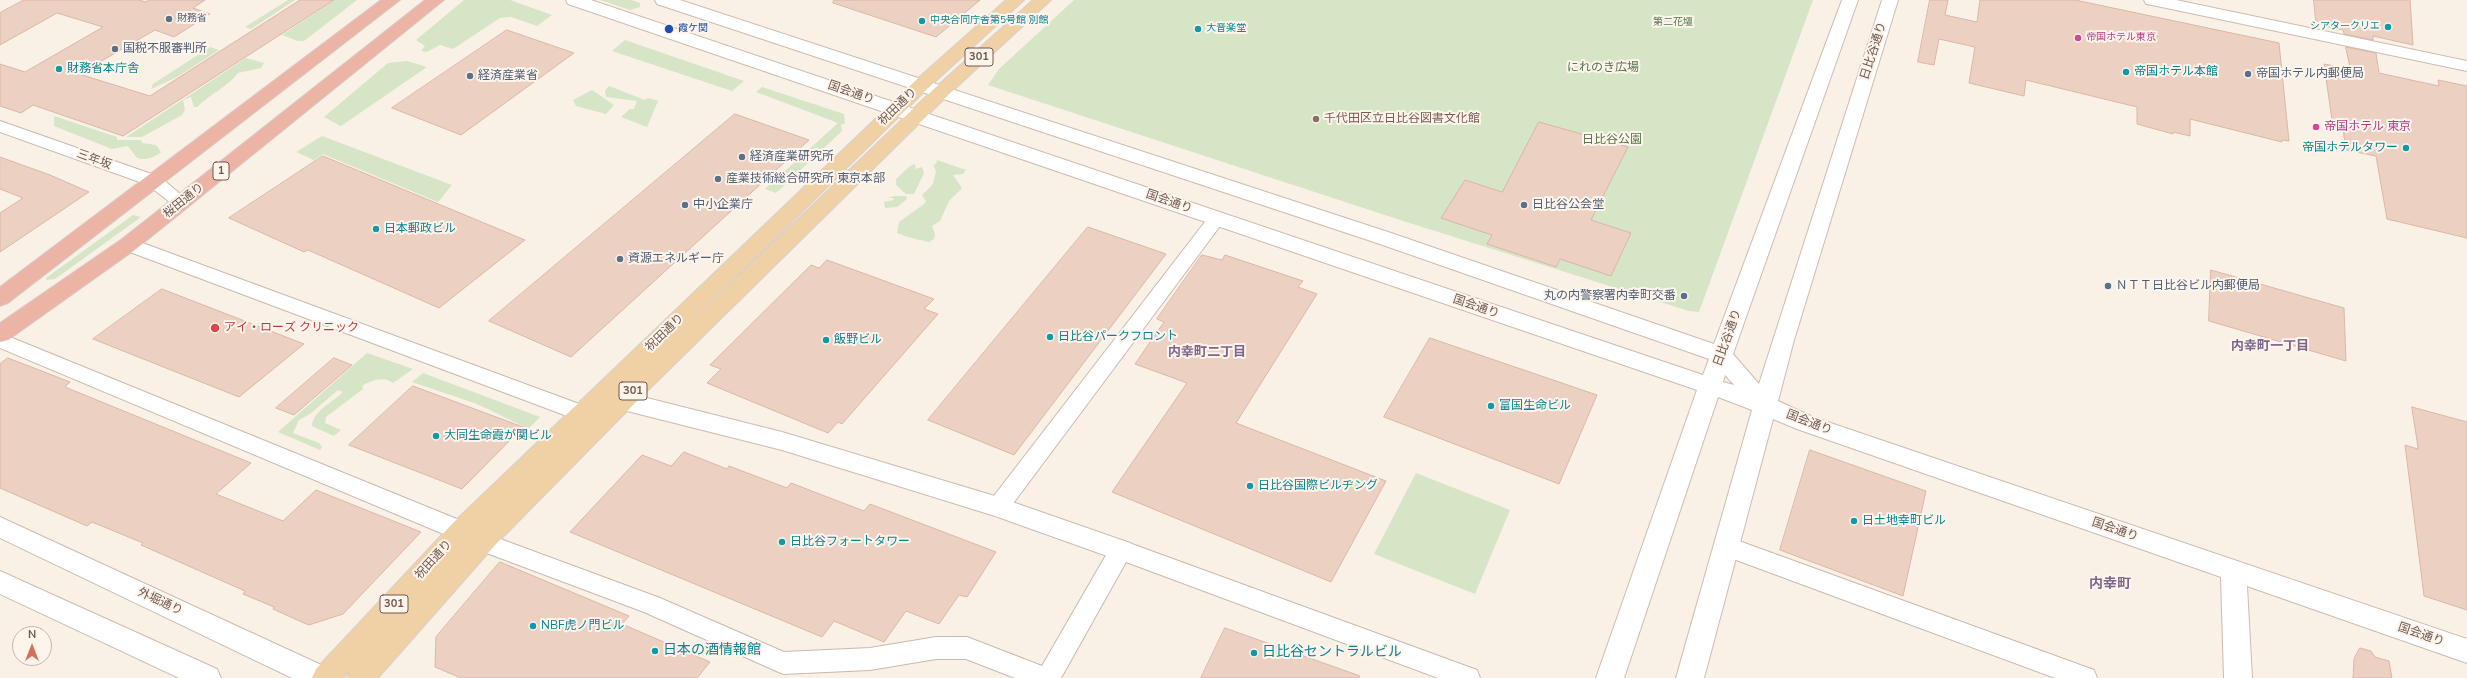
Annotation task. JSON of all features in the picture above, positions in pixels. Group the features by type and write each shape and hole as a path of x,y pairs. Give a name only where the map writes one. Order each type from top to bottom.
{"highway":[{"path":"0,298 392,0"},
{"name":"桜田通り","path":"0,334 129,244 182,203 289,115 436,0"}],"main road":[{"name":"祝田通り","path":"361,678 484,542 615,403 907,112 921,85 1016,0"},
{"name":"祝田通り","path":"326,678 461,531 582,413 907,112 941,92 1043,0"}],"street":[{"name":"国会通り","path":"574,0 1710,386 1764,405 1805,423 2467,651"},
{"path":"663,0 1392,240 1721,355"},
{"name":"日比谷通り","path":"1610,678 1710,386 1850,0"},
{"name":"日比谷通り","path":"1690,678 1728,547 1764,405 1813,241 1890,0"},
{"path":"2152,0 2467,66"},
{"name":"三年坂","path":"0,126 154,181 182,203"},
{"path":"998,507 1217,218"},
{"path":"129,244 582,413 615,403 782,441 998,507 1121,550 1468,678"},
{"path":"0,288 44,266"},
{"path":"0,340 461,531"},
{"name":"国会通り","path":"1721,355 1764,405"},
{"name":"外堀通り","path":"0,527 320,678"},
{"path":"484,542 652,605 784,663 870,659 936,648 967,648 1043,678"},
{"path":"1728,547 2085,678"},
{"path":"1048,678 1121,550"},
{"path":"2233,571 2238,678"},
{"path":"0,582 207,678"}],"green space":[{"path":"288,0 295,0 251,29 245,27"},
{"path":"335,0 357,0 304,41 298,41 282,35"},
{"path":"464,0 510,0 552,15 537,26 511,17 500,18 453,49 440,45 427,52 421,51 425,46 416,40"},
{"path":"600,0 631,0 640,3 640,7 630,10"},
{"name":"日比谷公園","path":"1074,0 1813,0 1699,312 1689,311 1397,219 988,85 999,69"},
{"path":"625,40 744,81 732,91 612,51"},
{"path":"210,47 219,50 177,77 151,89 153,84"},
{"path":"246,58 264,63 261,68 238,73 234,78 197,107 194,107 191,97 183,100 185,110 182,115 142,137 126,137"},
{"path":"407,61 427,67 341,126 324,117 388,63"},
{"path":"609,86 645,100 648,98 658,101 647,127 621,117 630,109 634,109 637,101 606,97 605,91"},
{"path":"762,87 844,114 845,123 841,125 842,131 776,193 765,189 838,123 756,92"},
{"path":"592,90 614,105 606,114 576,106 573,100"},
{"path":"54,116 117,137 117,140 141,140 142,143 156,145 161,152 150,158 137,158 128,146 112,149 54,126"},
{"path":"322,136 452,185 438,202 323,154 314,160 296,152"},
{"path":"937,160 966,170 963,174 953,175 962,188 949,201 940,221 932,226 935,234 934,239 929,242 897,233 899,222 926,201 922,195 933,184 936,171 933,165 936,164"},
{"path":"915,164 916,169 922,167 924,173 914,194 906,194 896,185 896,179 910,166"},
{"path":"906,196 907,199 897,207 885,208 884,202 894,200 893,198 887,198"},
{"path":"133,215 141,217 55,279 46,280 46,278"},
{"path":"367,353 413,369 393,383 381,379 362,386 363,389 326,417 325,423 341,430 334,436 312,426 313,420 324,407 343,392 338,390 310,414 299,420 293,433 319,443 322,447 320,450 278,432"},
{"path":"423,373 540,417 522,435 516,436 523,426 477,404 412,382"},
{"path":"1416,473 1510,510 1475,594 1374,554"}],"building":[{"name":"財務省本庁舎","path":"24,0 139,0 146,2 149,0 205,0 193,8 210,14 174,37 155,30 79,74 150,96 300,0 334,0 123,136 33,105 21,113 0,106 0,64 25,72 103,27 57,13 0,45 0,13"},
{"name":"中央合同庁舎第5号館 別館","path":"834,0 980,0 936,37 833,3"},
{"name":"帝国ホテル本館","path":"1930,0 1948,0 1945,15 1977,22 1980,0 2075,0 2279,43 2289,141 2282,140 2282,142 2190,119 2190,136 2173,132 2173,134 2137,124 2137,107 2026,80 2024,96 1969,83 1975,47 1939,39 1934,65 1918,62"},
{"path":"2314,0 2410,0 2413,45 2373,36 2373,40 2344,34 2343,30 2325,26 2316,21"},
{"path":"507,30 574,53 461,135 392,108"},
{"name":"帝国ホテルタワー","path":"2346,47 2376,53 2379,73 2439,86 2438,80 2467,86 2467,238 2387,219 2376,156 2346,150 2343,129 2333,127 2324,64 2350,69"},
{"path":"735,114 809,140 571,357 489,321"},
{"name":"日比谷公会堂","path":"1539,122 1628,147 1591,220 1631,233 1611,276 1560,259 1556,267 1487,244 1492,235 1441,218 1465,180 1502,192"},
{"name":"日本郵政ビル","path":"323,156 525,240 439,308 308,250 304,252 229,218"},
{"path":"0,157 50,175 89,192 0,252 0,213 23,198 0,189"},
{"name":"日比谷パークフロント","path":"1088,227 1166,254 1014,455 928,420"},
{"path":"1202,255 1222,260 1225,255 1303,281 1298,287 1317,294 1236,423 1386,481 1331,582 1112,492 1187,383 1135,364 1164,322 1157,319"},
{"name":"飯野ビル","path":"827,260 934,299 924,309 938,314 842,424 838,422 828,433 707,383 721,369 710,365 811,265 819,268"},
{"path":"2211,270 2344,308 2346,361 2209,321"},
{"path":"162,289 304,344 239,397 93,339"},
{"name":"富国生命ビル","path":"1430,338 1597,395 1559,484 1384,417"},
{"path":"8,358 70,382 65,387 251,463 216,494 283,521 316,490 421,532 343,614 309,625 304,623 273,609 274,607 243,594 245,591 141,545 143,543 92,522 87,526 0,488 0,364"},
{"path":"334,358 352,365 294,415 276,408"},
{"name":"大同生命霞が関ビル","path":"413,386 523,427 462,489 349,445"},
{"path":"2412,407 2467,422 2467,610 2424,596 2405,445 2418,449"},
{"name":"日土地幸町ビル","path":"1810,450 1926,491 1903,596 1780,550"},
{"name":"日比谷フォートタワー","path":"684,452 727,469 729,466 787,488 791,483 864,511 870,504 996,552 967,597 959,595 939,624 906,611 884,642 834,621 822,637 570,532 642,455 671,466"},
{"name":"NBF虎ノ門ビル","path":"500,562 629,616 622,624 710,662 697,678 461,678 435,667 436,637"},
{"name":"日比谷セントラルビル","path":"1225,628 1360,676 1359,678 1201,678"},
{"path":"2360,648 2371,651 2375,657 2389,661 2392,678 2353,678 2354,659"}],"place":[{"name":"財務省","path":"169,19"},
{"name":"中央合同庁舎第5号館 別館","path":"922,21"},
{"name":"シアタークリエ","path":"2388,27"},
{"name":"霞ケ関","path":"669,29"},
{"name":"大音楽堂","path":"1198,29"},
{"name":"帝国ホテル東京","path":"2078,38"},
{"name":"国税不服審判所","path":"115,49"},
{"name":"財務省本庁舎","path":"59,69"},
{"name":"帝国ホテル本館","path":"2126,72"},
{"name":"帝国ホテル内郵便局","path":"2248,74"},
{"name":"経済産業省","path":"470,76"},
{"name":"千代田区立日比谷図書文化館","path":"1316,119"},
{"name":"帝国ホテル 東京","path":"2316,127"},
{"name":"帝国ホテルタワー","path":"2406,148"},
{"name":"経済産業研究所","path":"742,157"},
{"name":"産業技術総合研究所 東京本部","path":"718,179"},
{"name":"中小企業庁","path":"685,205"},
{"name":"日比谷公会堂","path":"1524,205"},
{"name":"日本郵政ビル","path":"376,229"},
{"name":"資源エネルギー庁","path":"620,259"},
{"name":"ＮＴＴ日比谷ビル内郵便局","path":"2108,286"},
{"name":"丸の内警察署内幸町交番","path":"1684,296"},
{"name":"アイ・ローズ クリニック","path":"215,328"},
{"name":"日比谷パークフロント","path":"1050,337"},
{"name":"飯野ビル","path":"826,340"},
{"name":"富国生命ビル","path":"1491,406"},
{"name":"大同生命霞が関ビル","path":"436,436"},
{"name":"日比谷国際ビルヂング","path":"1250,486"},
{"name":"日土地幸町ビル","path":"1854,521"},
{"name":"日比谷フォートタワー","path":"782,542"},
{"name":"NBF虎ノ門ビル","path":"533,626"},
{"name":"日本の酒情報館","path":"655,651"},
{"name":"日比谷セントラルビル","path":"1254,653"}],"district":[{"name":"内幸町一丁目","path":"2270,347"},
{"name":"内幸町二丁目","path":"1207,353"},
{"name":"内幸町","path":"2110,585"}],"park label":[{"name":"第二花壇","path":"1673,23"},
{"name":"にれのき広場","path":"1603,68"}]}
